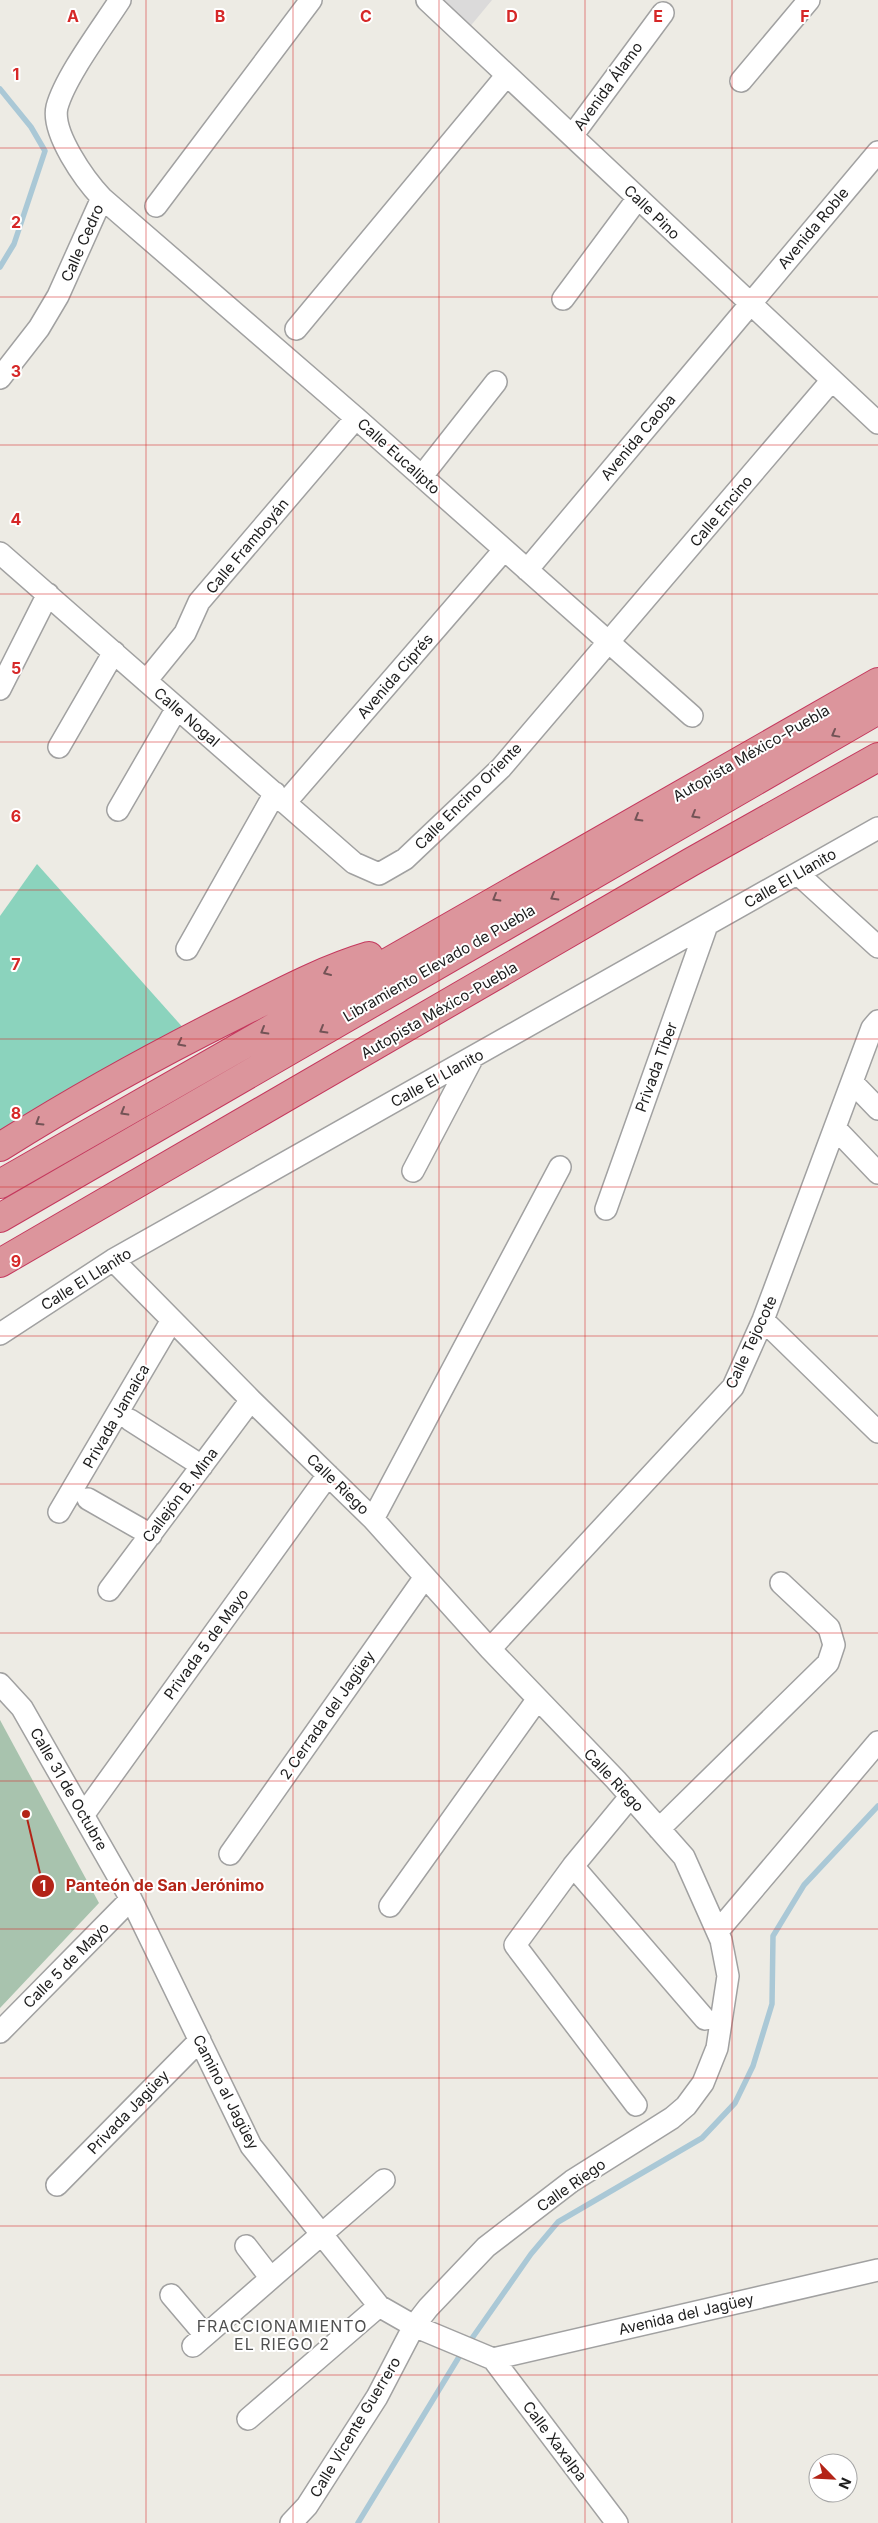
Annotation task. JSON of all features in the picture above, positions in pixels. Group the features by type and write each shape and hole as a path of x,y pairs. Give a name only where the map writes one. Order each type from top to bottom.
{"highway":[{"name":"Autopista México-Puebla","path":"0,1184 423,940 878,682"},
{"name":"Libramiento Elevado de Puebla","path":"0,1218 878,710"},
{"name":"Libramiento Elevado de Puebla","path":"0,1247 878,742"},
{"name":"Autopista México-Puebla","path":"0,1263 691,862 878,756"},
{"path":"0,1147 52,1114 165,1051 282,992 350,962 423,940"}],"street":[{"name":"Calle Cedro","path":"0,378 39,328 58,296 102,198 88,183 60,134 57,108 66,85 120,0"},
{"path":"156,206 311,0"},
{"name":"Calle Pino","path":"427,0 878,423"},
{"path":"741,81 809,0"},
{"name":"Avenida Álamo","path":"572,136 663,13"},
{"path":"296,329 507,75"},
{"name":"Avenida Roble","path":"749,304 878,152"},
{"name":"Calle Eucalipto","path":"102,198 356,418 692,716"},
{"path":"563,299 638,198"},
{"name":"Avenida Caoba","path":"527,570 749,304"},
{"name":"Calle Encino","path":"609,642 832,380"},
{"path":"422,476 496,382"},
{"name":"Calle Framboyán","path":"146,681 185,633 199,602 356,418"},
{"name":"Avenida Ciprés","path":"187,949 280,798 504,550"},
{"name":"Calle Nogal","path":"0,553 354,863 379,874"},
{"path":"0,689 48,594"},
{"name":"Calle Encino Oriente","path":"379,874 405,859 501,768 609,642"},
{"path":"59,747 114,652"},
{"path":"118,810 177,708"},
{"name":"Calle El Llanito","path":"0,1334 113,1260 878,828"},
{"path":"798,874 878,948"},
{"name":"Privada Tiber","path":"606,1209 707,925"},
{"name":"Calle Tejocote","path":"490,1649 734,1387 763,1320 872,1028 878,1021"},
{"path":"413,1171 473,1057"},
{"path":"852,1082 878,1109"},
{"path":"835,1128 878,1174"},
{"path":"373,1519 560,1166"},
{"name":"Calle Riego","path":"113,1260 251,1400 373,1519 490,1649 659,1828 684,1857 718,1931 728,1976 717,2048 703,2083 686,2106 672,2118 572,2181 486,2247 428,2308 414,2326"},
{"name":"Privada Jamaica","path":"59,1512 172,1320"},
{"path":"763,1320 878,1432"},
{"name":"Callejón B. Mina","path":"109,1590 251,1400"},
{"path":"130,1420 202,1466"},
{"name":"Privada 5 de Mayo","path":"84,1814 328,1475"},
{"path":"88,1498 150,1535"},
{"name":"2 Cerrada del Jagüey","path":"230,1854 425,1577"},
{"path":"659,1828 828,1663 834,1645 829,1628 781,1583"},
{"name":"Calle 31 de Octubre","path":"0,1684 22,1708 131,1899"},
{"path":"390,1906 538,1700"},
{"path":"718,1931 878,1742"},
{"path":"630,1797 573,1866 515,1945 636,2105"},
{"path":"573,1866 705,2019"},
{"name":"Calle 5 de Mayo","path":"0,2032 131,1899"},
{"name":"Camino al Jagüey","path":"131,1899 251,2146 379,2306 414,2326"},
{"name":"Privada Jagüey","path":"57,2185 200,2040"},
{"path":"171,2295 199,2340 320,2233 384,2180"},
{"path":"246,2246 270,2277"},
{"name":"Avenida del Jagüey","path":"487,2356 878,2270"},
{"path":"248,2419 379,2306"},
{"path":"414,2326 487,2356"},
{"name":"Calle Vicente Guerrero","path":"291,2523 307,2506 377,2397 414,2326"},
{"name":"Calle Xaxalpa","path":"487,2356 617,2523"}],"shaded area":[{"path":"437,0 492,0 468,29"}],"green space":[{"path":"37,864 186,1031 0,1133 0,916"},
{"path":"0,1720 99,1903 0,2008"}],"waterway":[{"path":"0,89 31,127 45,151 14,244 0,267"},
{"path":"468,2344 531,2254 558,2222 702,2138 735,2103 753,2066 772,2004 773,1936 804,1885 878,1806"},
{"path":"358,2523 462,2352"}],"place":[{"name":"Panteón de San Jerónimo","path":"26,1814"}],"district":[{"name":"FRACCIONAMIENTO EL RIEGO 2","path":"282,2335"}]}
